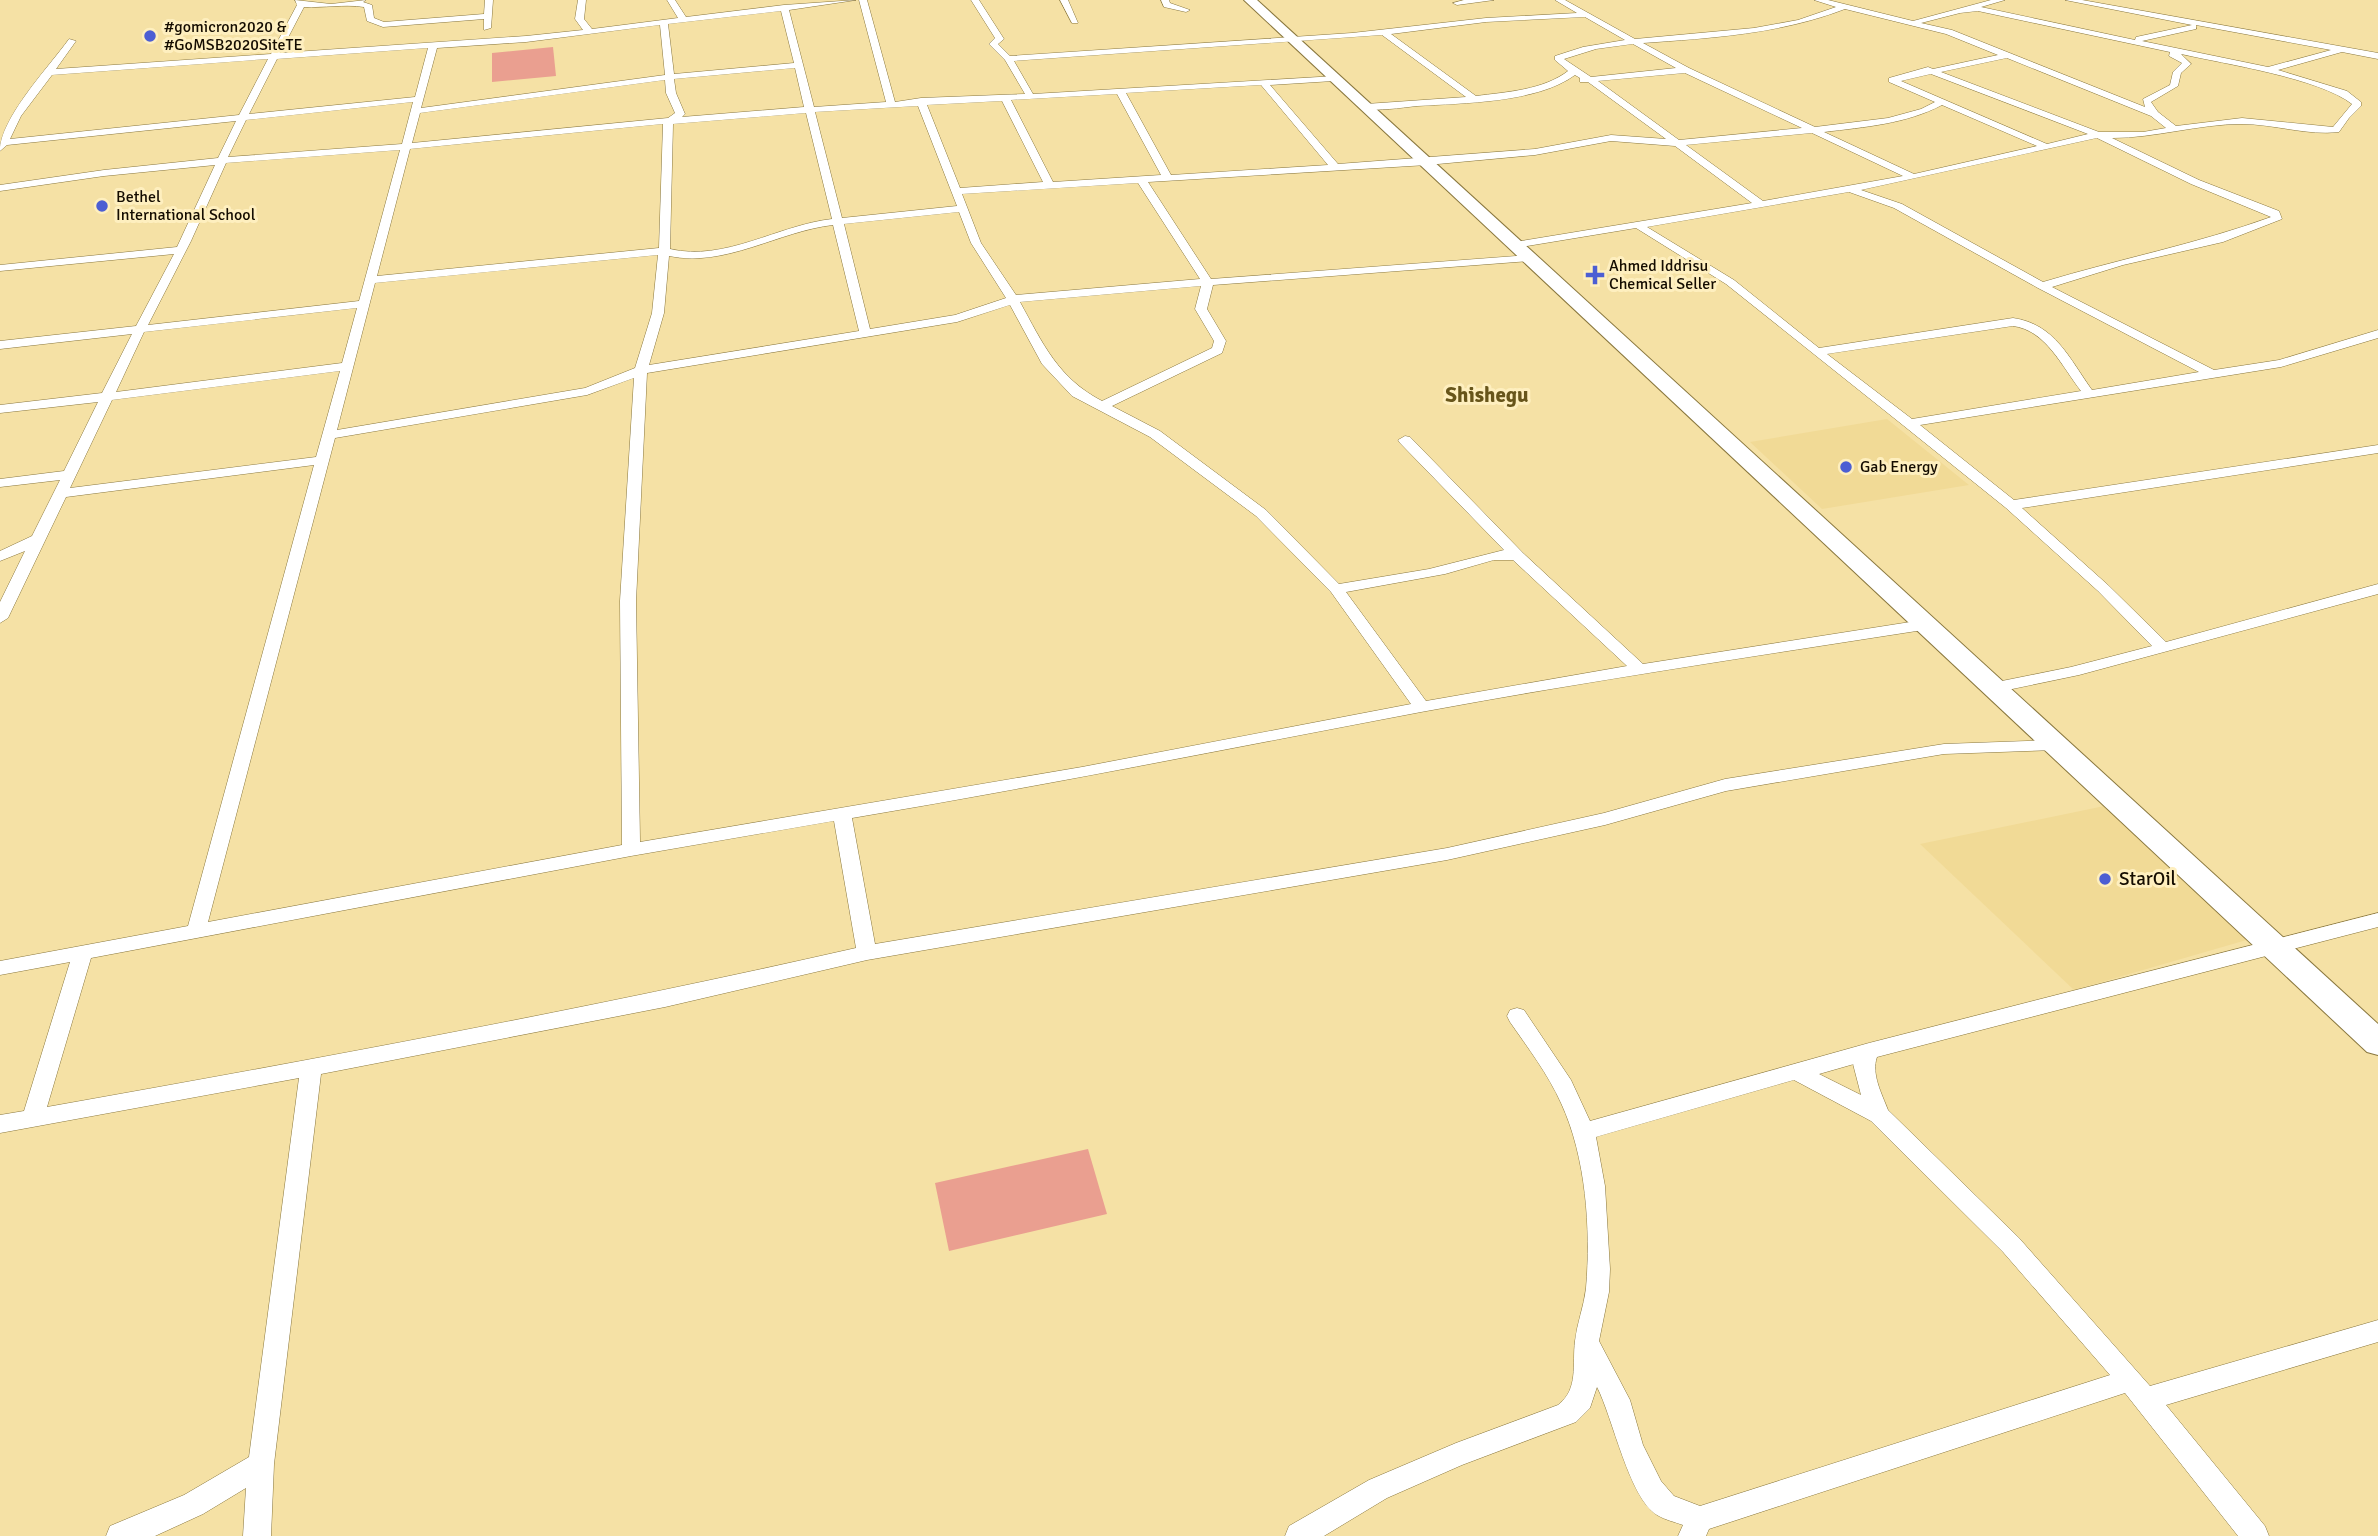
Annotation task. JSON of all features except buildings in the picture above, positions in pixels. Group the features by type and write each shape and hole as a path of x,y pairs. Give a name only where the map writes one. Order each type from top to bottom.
{"main road":[{"path":"1250,0 2378,1044"}],"street":[{"path":"487,42 486,16 489,0"},
{"path":"582,0 579,20 582,27 592,32"},
{"path":"671,0 683,19"},
{"path":"50,72 487,42 592,32 767,4 784,7 852,0"},
{"path":"863,0 891,103"},
{"path":"975,0 1000,39 993,44 1008,59 1031,97"},
{"path":"1064,0 1075,21"},
{"path":"1165,0 1167,5 1186,10"},
{"path":"1457,3 1490,0"},
{"path":"1559,0 1686,70 1913,177"},
{"path":"1818,0 1914,22 2009,55 2154,114 2174,129"},
{"path":"1914,22 2001,0"},
{"path":"2070,0 2378,57"},
{"path":"0,618 300,3 364,2 371,21 383,25 486,16"},
{"path":"784,7 865,332"},
{"path":"1762,205 1558,58 1600,45 1762,30 1800,22 1843,7"},
{"path":"329,435 587,391 641,370 957,318 982,312 1012,298 1208,283 1522,251 1639,226 1913,177 2098,135 2143,135 2242,121 2336,131 2345,116 2358,104 2344,93 2268,70 2151,42 2121,39 1977,7"},
{"path":"1008,59 1385,33 1486,20 1585,15"},
{"path":"664,22 671,93 680,114 668,123"},
{"path":"2151,42 2203,26"},
{"path":"1385,33 1472,97"},
{"path":"2,145 13,122 72,41"},
{"path":"2151,42 2183,58 2187,64 2175,75 2174,86 2146,102 2154,114"},
{"path":"196,932 433,46"},
{"path":"2268,70 2332,55 2340,50"},
{"path":"2009,55 1928,70 1892,80 2047,147"},
{"path":"2,145 242,118 418,105 797,65"},
{"path":"1366,107 1472,97 1589,79 1686,70"},
{"path":"1928,70 2098,135 2195,182 2275,214 2277,219 2219,240 2120,262 2042,286"},
{"path":"1559,83 1574,71"},
{"path":"0,188 104,173 298,153 405,147 584,128 891,103 1333,78"},
{"path":"1263,82 1335,167"},
{"path":"1120,91 1168,178"},
{"path":"1004,98 1050,186"},
{"path":"921,101 976,243 1012,298 1048,364 1077,393 1155,434 1261,513 1336,589 1422,707"},
{"path":"954,191 1427,162 1535,152 1611,138 1674,143 1889,121 1924,111 1941,102"},
{"path":"0,123 13,122"},
{"path":"631,850 628,601 641,370 658,313 664,251 668,123"},
{"path":"1104,405 1218,350 1220,341 1201,309 1208,283 1141,180"},
{"path":"1843,190 1865,193 1889,202 2042,286 2214,375"},
{"path":"372,280 664,251 686,256 725,251 796,229 836,221 961,209"},
{"path":"1639,226 1730,282 2011,505 2103,588 2163,648"},
{"path":"0,268 181,250"},
{"path":"0,345 364,304"},
{"path":"1816,352 2013,322 2043,332 2090,395"},
{"path":"1909,423 2281,363 2378,334"},
{"path":"0,409 348,366"},
{"path":"1405,440 1518,556 1639,669"},
{"path":"2011,505 2378,449"},
{"path":"62,493 322,460"},
{"path":"0,484 71,474"},
{"path":"0,557 40,538"},
{"path":"1336,589 1460,566 1488,554 1518,556"},
{"path":"1993,688 2073,672 2322,602 2378,589"},
{"path":"0,968 631,850 1082,773 1422,707 1639,669 1923,625"},
{"path":"0,1124 311,1068 665,999 867,953 1447,854 1605,820 1726,785 1863,760 1944,749 2056,746"},
{"path":"842,814 867,953"},
{"path":"1583,1132 1869,1051 2378,920"},
{"path":"32,1119 83,953"},
{"path":"1299,1536 1378,1489 1456,1455 1567,1414 1579,1407 1584,1397 1587,1342 1598,1285 1594,1196 1583,1132 1550,1065 1517,1016"},
{"path":"1869,1051 1864,1064 1867,1083 1879,1115"},
{"path":"257,1536 261,1464 311,1068"},
{"path":"1795,1072 1879,1115 2011,1245 2137,1389 2255,1536"},
{"path":"1587,1342 1620,1408 1631,1448 1652,1490 1665,1505 1696,1527 2137,1389 2378,1331"},
{"path":"120,1536 157,1524 210,1497 261,1464"}],"shaded area":[{"path":"553,47 556,76 492,82 492,53"},
{"path":"1887,419 1969,485 1822,509 1750,442"},
{"path":"2114,804 2257,937 2074,990 1920,844"},
{"path":"1088,1149 1107,1214 949,1251 935,1183"}],"place":[{"name":"#gomicron2020 & #GoMSB2020SiteTE","path":"150,36"},
{"name":"Bethel International School","path":"102,206"},
{"name":"Ahmed Iddrisu Chemical Seller","path":"1595,275"},
{"name":"Gab Energy","path":"1846,467"},
{"name":"StarOil","path":"2105,879"}],"district":[{"name":"Shishegu","path":"1487,395"}]}
